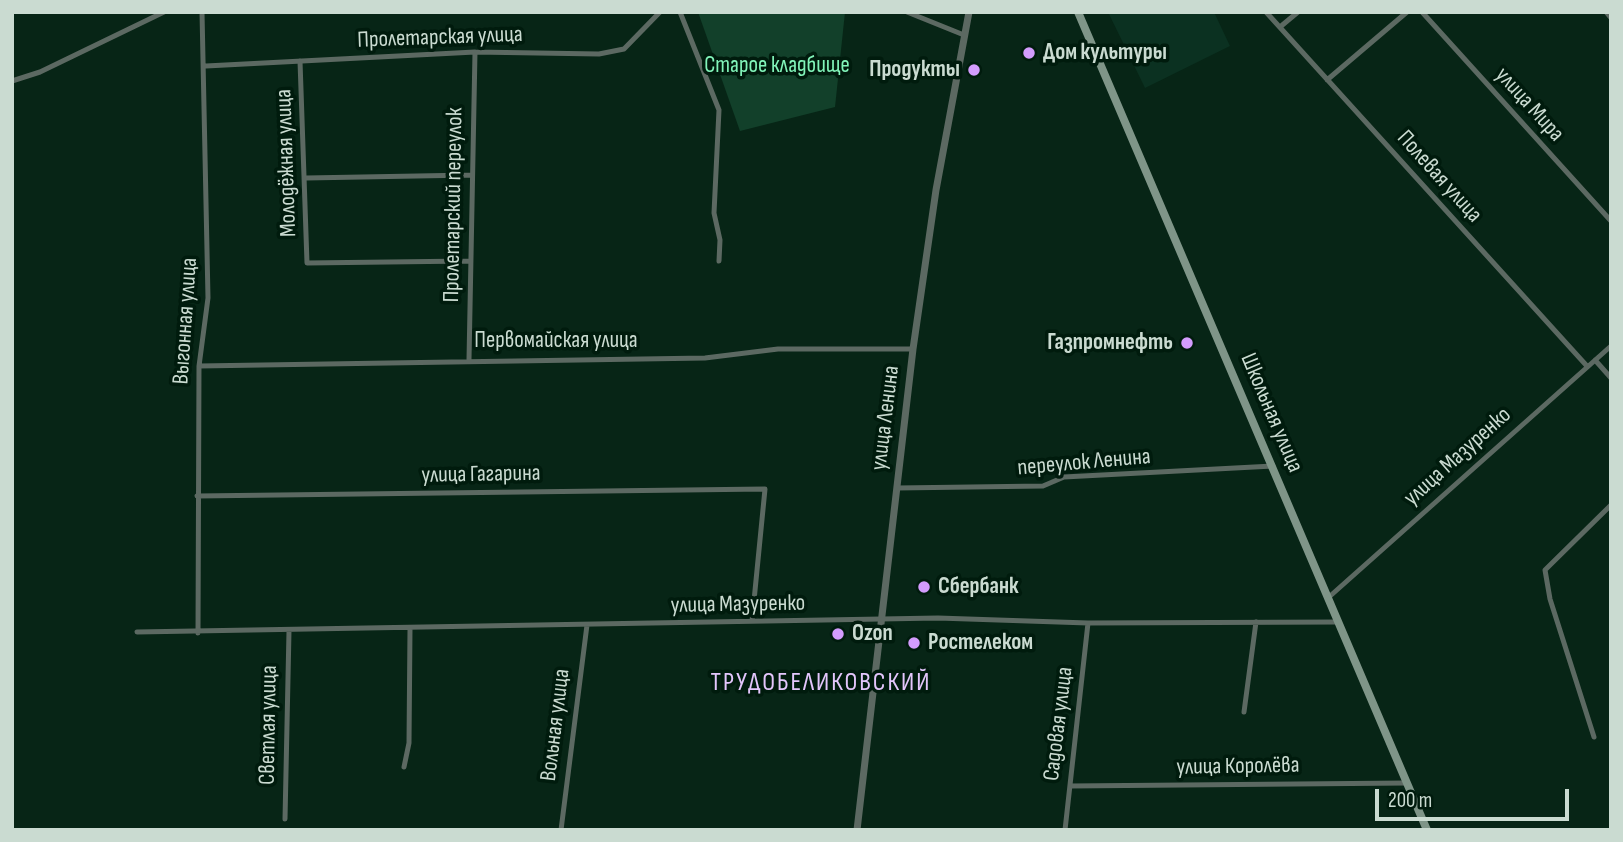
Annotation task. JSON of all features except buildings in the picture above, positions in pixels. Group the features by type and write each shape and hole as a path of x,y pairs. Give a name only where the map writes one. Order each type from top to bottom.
{"main road":[{"name":"Школьная улица","path":"1078,12 1427,830"}],"street":[{"path":"12,81 40,72 164,12"},
{"name":"Выгонная улица","path":"198,633 199,366 208,298 206,66 202,12"},
{"name":"Пролетарская улица","path":"206,66 475,52 616,51 633,42 660,12"},
{"path":"680,12 719,110 714,213 720,240 719,261"},
{"path":"907,12 964,34"},
{"name":"улица Ленина","path":"857,830 913,349 936,190 969,12"},
{"name":"Полевая улица","path":"1266,12 1586,365"},
{"path":"1280,27 1298,12"},
{"path":"1327,80 1407,12"},
{"name":"улица Мира","path":"1422,12 1611,221"},
{"path":"1606,12 1611,18"},
{"name":"Пролетарский переулок","path":"469,359 475,52"},
{"name":"Молодёжная улица","path":"300,61 307,263 470,261"},
{"path":"306,178 472,175"},
{"name":"улица Мазуренко","path":"1329,597 1586,365 1611,346"},
{"name":"Первомайская улица","path":"199,366 469,359 705,358 778,349 913,349"},
{"path":"1595,360 1611,378"},
{"name":"переулок Ленина","path":"897,488 1043,486 1064,477 1186,473 1273,466"},
{"name":"улица Гагарина","path":"197,496 765,489 752,621"},
{"path":"1594,737 1550,599 1545,570 1611,505"},
{"name":"улица Мазуренко","path":"136,632 198,633 752,621 1339,622"},
{"path":"1244,712 1256,622"},
{"name":"Садовая улица","path":"1065,830 1088,623"},
{"name":"Вольная улица","path":"561,830 587,625"},
{"path":"404,768 409,743 410,629"},
{"name":"Светлая улица","path":"285,819 289,631"},
{"name":"улица Королёва","path":"1070,786 1407,783"}],"shaded area":[{"path":"1108,12 1214,12 1230,46 1145,88"}],"green space":[{"name":"Старое кладбище","path":"698,12 845,12 835,107 740,131"}],"place":[{"name":"Дом культуры","path":"1029,53"},
{"name":"Продукты","path":"974,70"},
{"name":"Газпромнефть","path":"1187,343"},
{"name":"Сбербанк","path":"924,587"},
{"name":"Ozon","path":"838,634"},
{"name":"Ростелеком","path":"914,643"}],"district":[{"name":"ТРУДОБЕЛИКОВСКИЙ","path":"821,683"}]}
